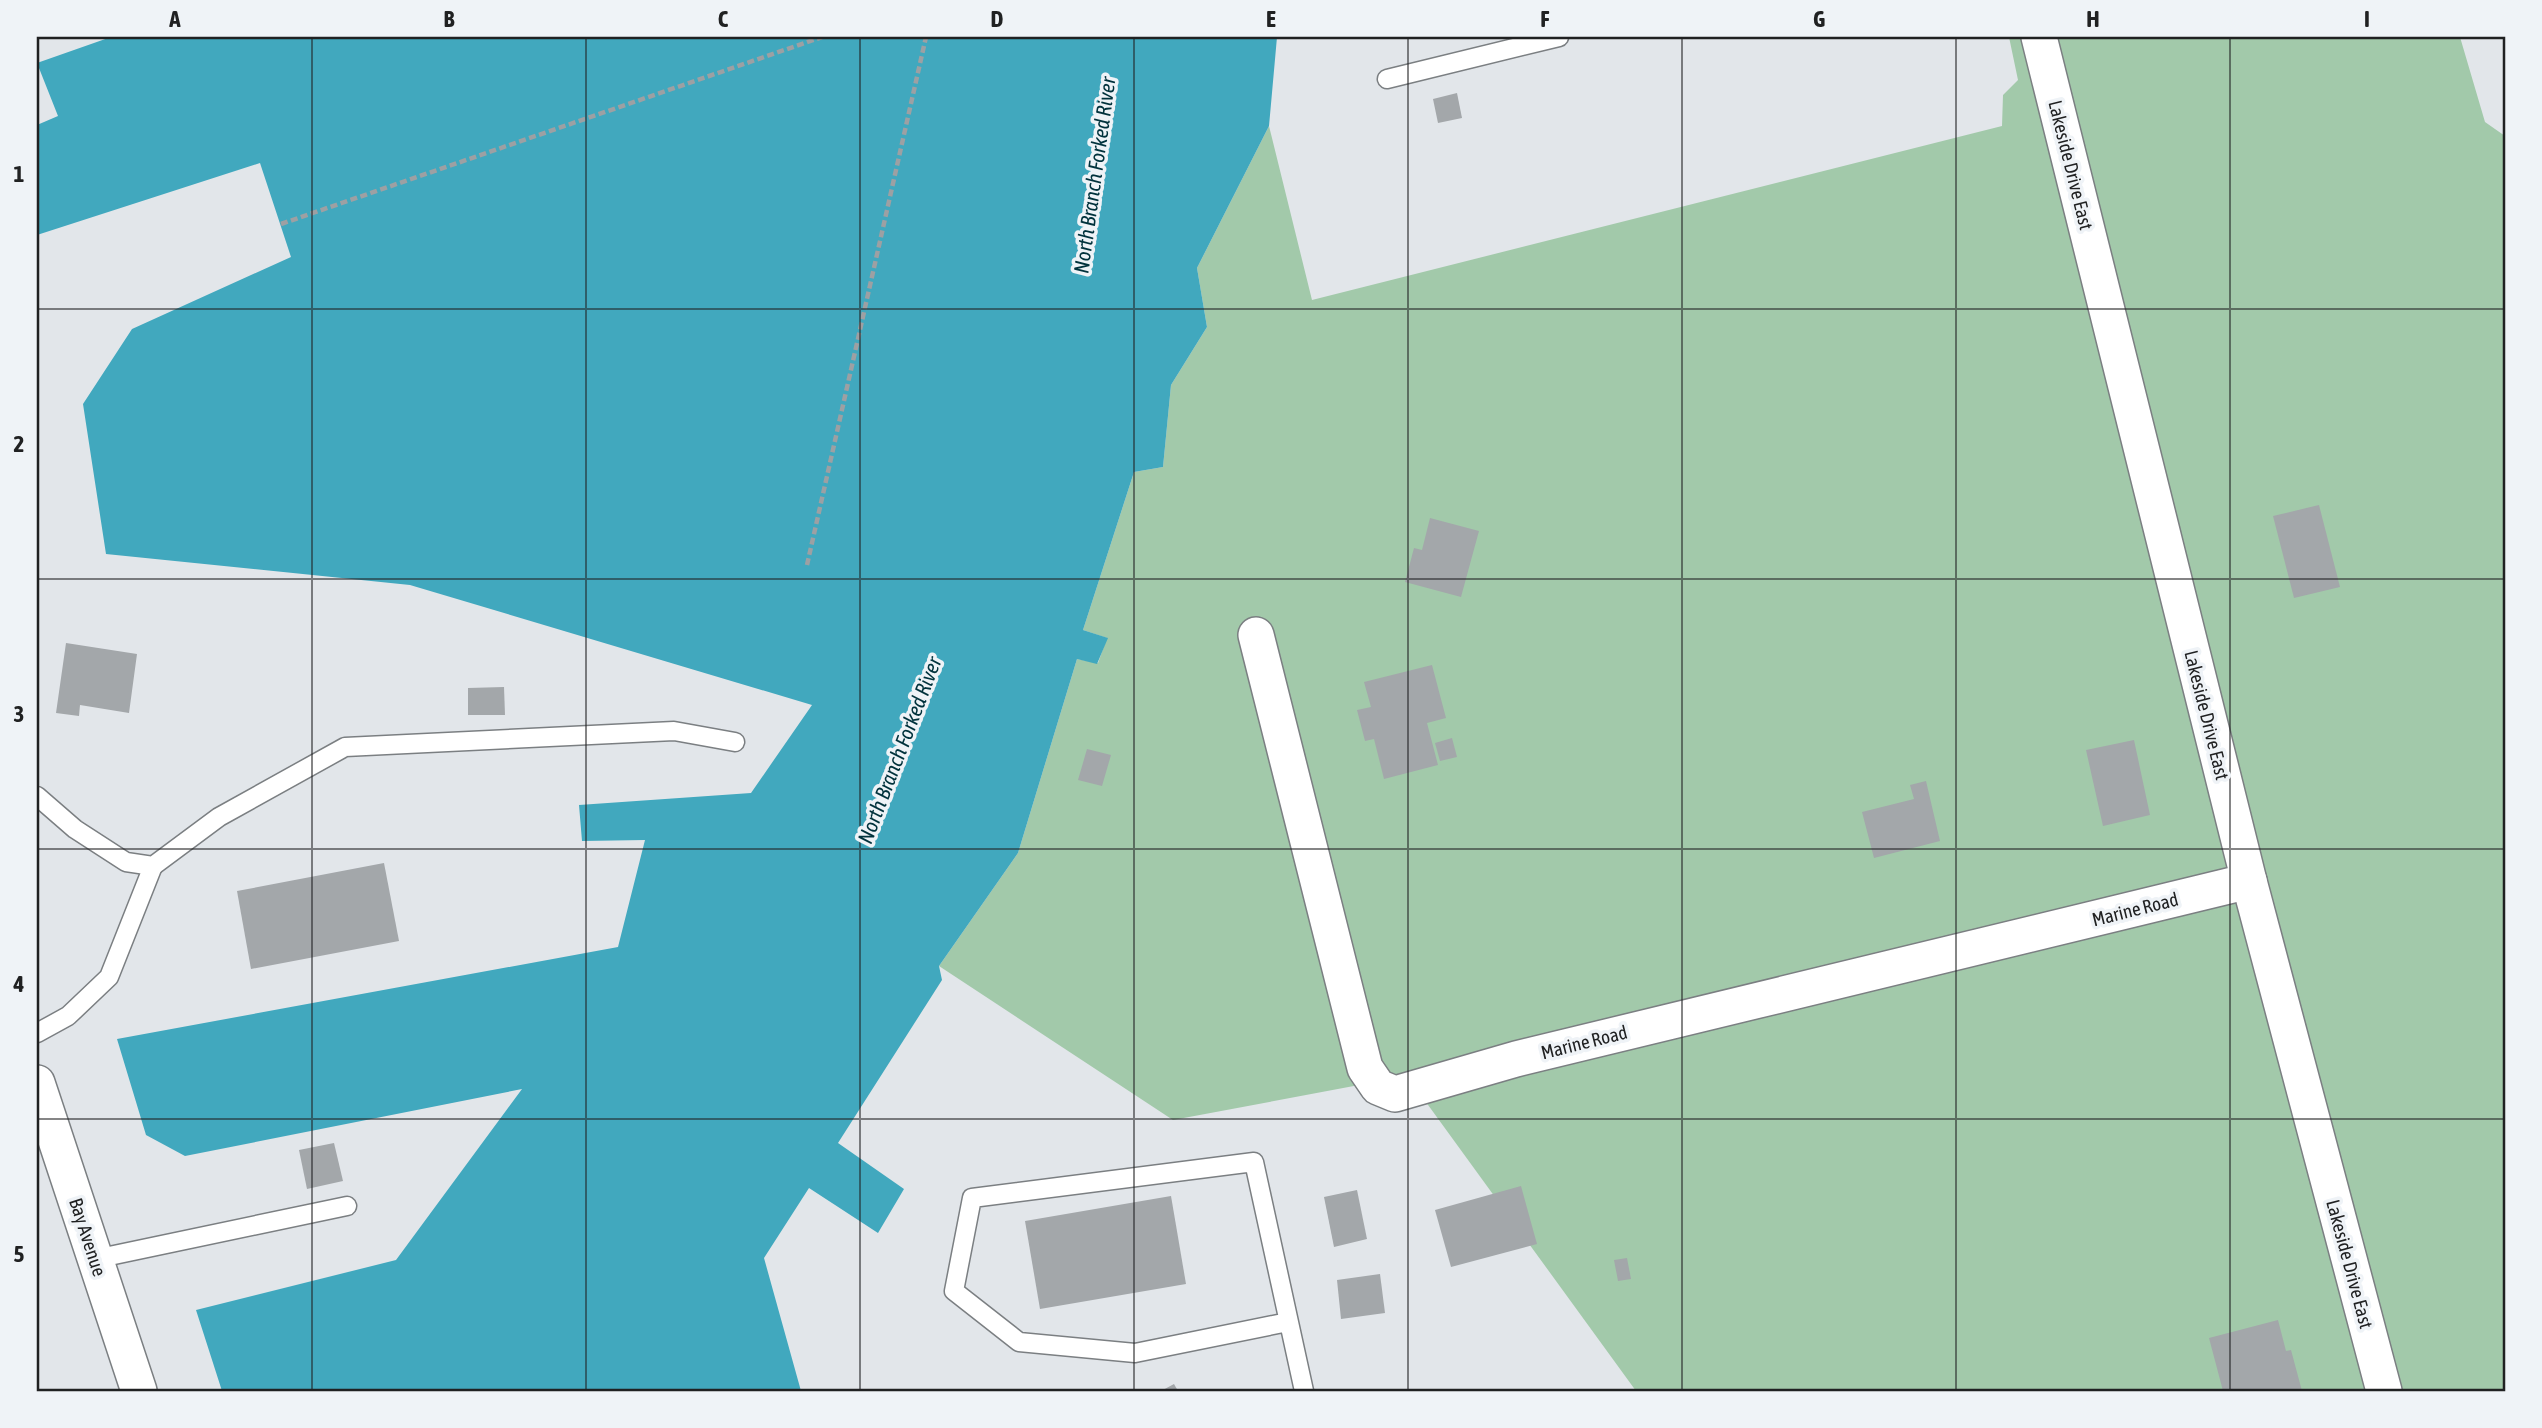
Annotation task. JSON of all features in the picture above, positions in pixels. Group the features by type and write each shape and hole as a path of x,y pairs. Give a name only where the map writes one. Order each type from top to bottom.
{"street":[{"name":"Lakeside Drive East","path":"2039,37 2249,881 2384,1391"},
{"name":"Marine Road","path":"1256,635 1365,1068 1378,1087 1395,1094 1516,1059 2249,881"},
{"name":"Bay Avenue","path":"37,1083 139,1391"}],"lane":[{"path":"1387,79 1559,37"},
{"path":"37,1033 68,1016 108,977 153,866 219,817 345,747 674,731 735,741"},
{"path":"37,796 75,829 126,862 153,866"},
{"path":"1288,1322 1135,1353 1019,1342 954,1291 972,1198 1254,1162 1304,1391"},
{"path":"95,1259 347,1206"}],"path":[{"path":"281,224 822,37"},
{"path":"807,565 926,37"}],"green space":[{"path":"2009,37 2460,37 2485,122 2505,136 2505,1391 1636,1391 1407,1076 1173,1120 939,966 1018,853 1077,659 1098,663 1107,638 1083,630 1134,472 1163,467 1171,385 1207,327 1197,268 1269,126 1312,300 2002,126 2003,95 2018,80"}],"water":[{"name":"North Branch Forked River","path":"111,37 1277,37 1269,126 1197,268 1207,327 1171,385 1163,467 1134,472 1083,630 1108,638 1097,664 1077,659 1018,853 939,966 942,980 838,1143 904,1189 878,1233 809,1188 764,1258 801,1391 222,1391 196,1310 396,1260 522,1089 185,1156 146,1135 117,1039 618,947 645,840 582,841 579,805 751,793 812,705 410,585 106,554 83,404 132,329 291,257 260,163 37,235 37,125 58,116 37,63"}],"building":[{"path":"1457,93 1462,118 1438,123 1433,99"},
{"path":"2319,505 2340,587 2294,598 2273,516"},
{"path":"1430,518 1479,531 1461,597 1405,582 1414,548 1422,550"},
{"path":"66,643 137,654 129,713 80,705 79,716 56,713"},
{"path":"1432,665 1446,718 1427,723 1438,765 1384,779 1374,739 1365,741 1357,710 1371,707 1364,682"},
{"path":"504,687 505,715 468,715 468,688"},
{"path":"1452,738 1457,757 1440,761 1435,743"},
{"path":"2134,740 2150,815 2103,826 2086,750"},
{"path":"1087,749 1111,755 1102,786 1078,780"},
{"path":"1926,781 1940,841 1874,858 1862,812 1914,799 1910,785"},
{"path":"384,863 399,941 251,969 237,891"},
{"path":"334,1143 343,1181 307,1189 299,1150"},
{"path":"1521,1186 1537,1244 1451,1267 1435,1210"},
{"path":"1357,1190 1367,1239 1334,1247 1324,1197"},
{"path":"1171,1196 1186,1284 1040,1309 1025,1221"},
{"path":"1627,1258 1631,1279 1618,1281 1614,1260"},
{"path":"1380,1274 1385,1313 1341,1319 1337,1280"},
{"path":"2278,1320 2286,1351 2291,1350 2302,1391 2223,1391 2209,1338"},
{"path":"1174,1384 1178,1391 1161,1391"}]}
